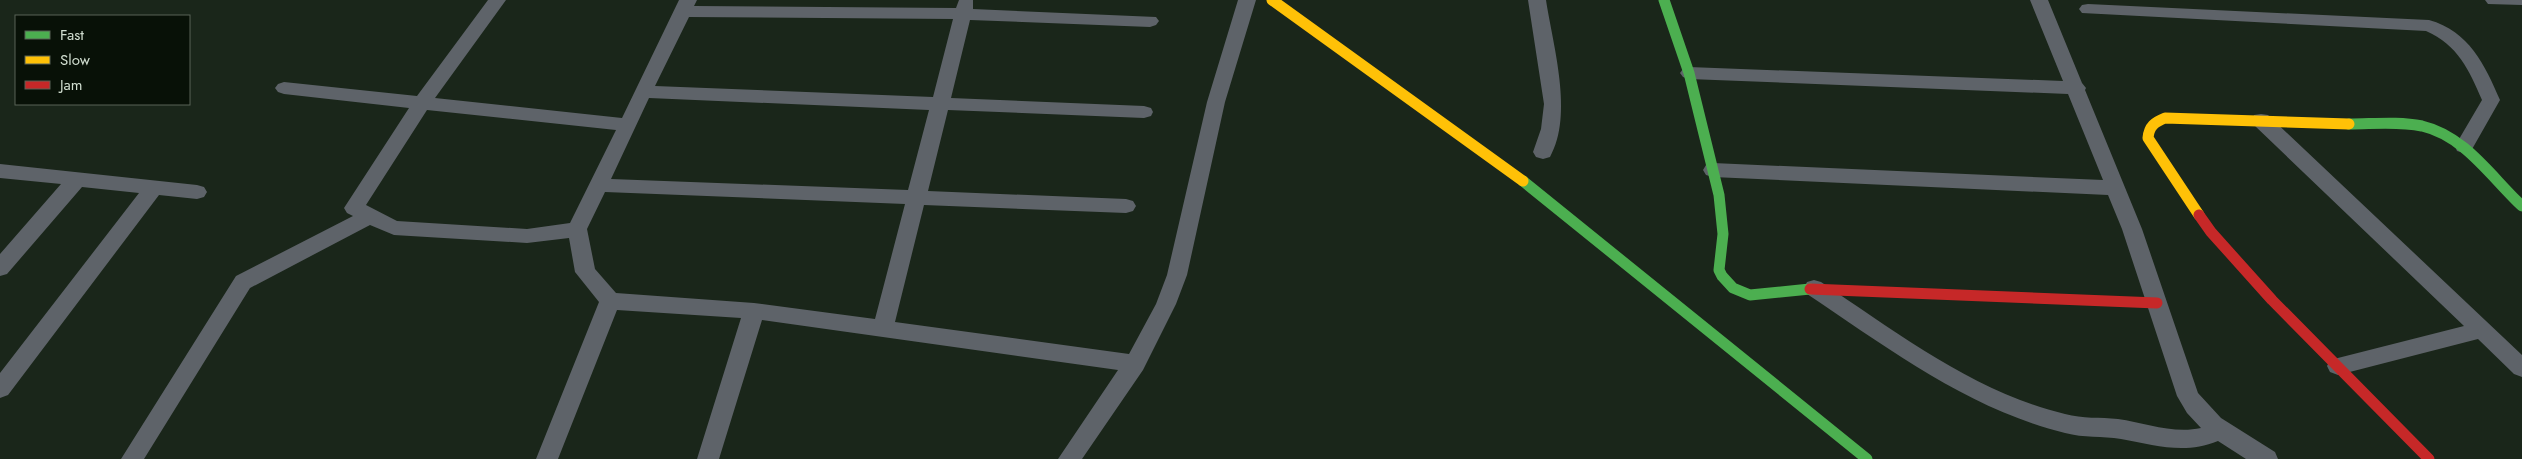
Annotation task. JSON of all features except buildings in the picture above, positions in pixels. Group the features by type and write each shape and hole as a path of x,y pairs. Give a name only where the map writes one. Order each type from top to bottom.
{"street":[{"path":"497,0 421,104 354,208 394,228 527,236 577,228"},
{"path":"1070,459 1135,364 1166,304 1177,275 1216,102 1247,0"},
{"path":"1272,0 1504,166 1867,459"},
{"path":"1537,0 1553,104 1550,129 1543,152"},
{"path":"1664,0 1689,73 1722,214 1723,252 1719,270 1726,283 1740,292 1758,296 1814,288 2157,303"},
{"path":"2031,0 2039,0 2077,88 2116,188 2188,396 2198,412 2219,431 2265,458"},
{"path":"2494,0 2522,0"},
{"path":"1135,364 754,312 610,301 585,272 577,228 685,5 964,7 1150,21"},
{"path":"883,329 964,7"},
{"path":"2088,9 2429,26 2460,42 2480,74 2491,100 2464,146"},
{"path":"1689,73 2077,88"},
{"path":"284,88 627,125"},
{"path":"643,92 1144,112"},
{"path":"2429,459 2272,300 2211,232 2187,199 2148,138 2149,127 2153,122 2165,118 2410,124 2433,129 2464,146 2491,177 2522,206"},
{"path":"2261,120 2522,368"},
{"path":"1713,170 2116,188"},
{"path":"0,171 197,192"},
{"path":"0,268 77,179"},
{"path":"598,185 1126,206"},
{"path":"0,389 154,188"},
{"path":"132,459 243,282 370,216"},
{"path":"1814,288 1956,380 2009,406 2065,423 2092,428 2118,428 2164,439 2195,439 2219,431"},
{"path":"547,459 610,301"},
{"path":"708,459 754,312"},
{"path":"2338,366 2482,330"}],"traffic: fast":[{"path":"1664,0 1689,73 1719,195 1723,234 1719,270 1722,276 1733,288 1750,295 1810,289"},
{"path":"2349,124 2404,124 2421,126 2437,131 2451,138 2464,148 2522,206"},
{"path":"1523,181 1867,459"}],"traffic: slow":[{"path":"1272,0 1523,181"},
{"path":"2199,215 2148,138 2149,130 2155,123 2165,118 2349,124"}],"traffic: jam":[{"path":"2199,215 2211,232 2272,300 2429,459"},
{"path":"1810,289 2157,303"}]}
